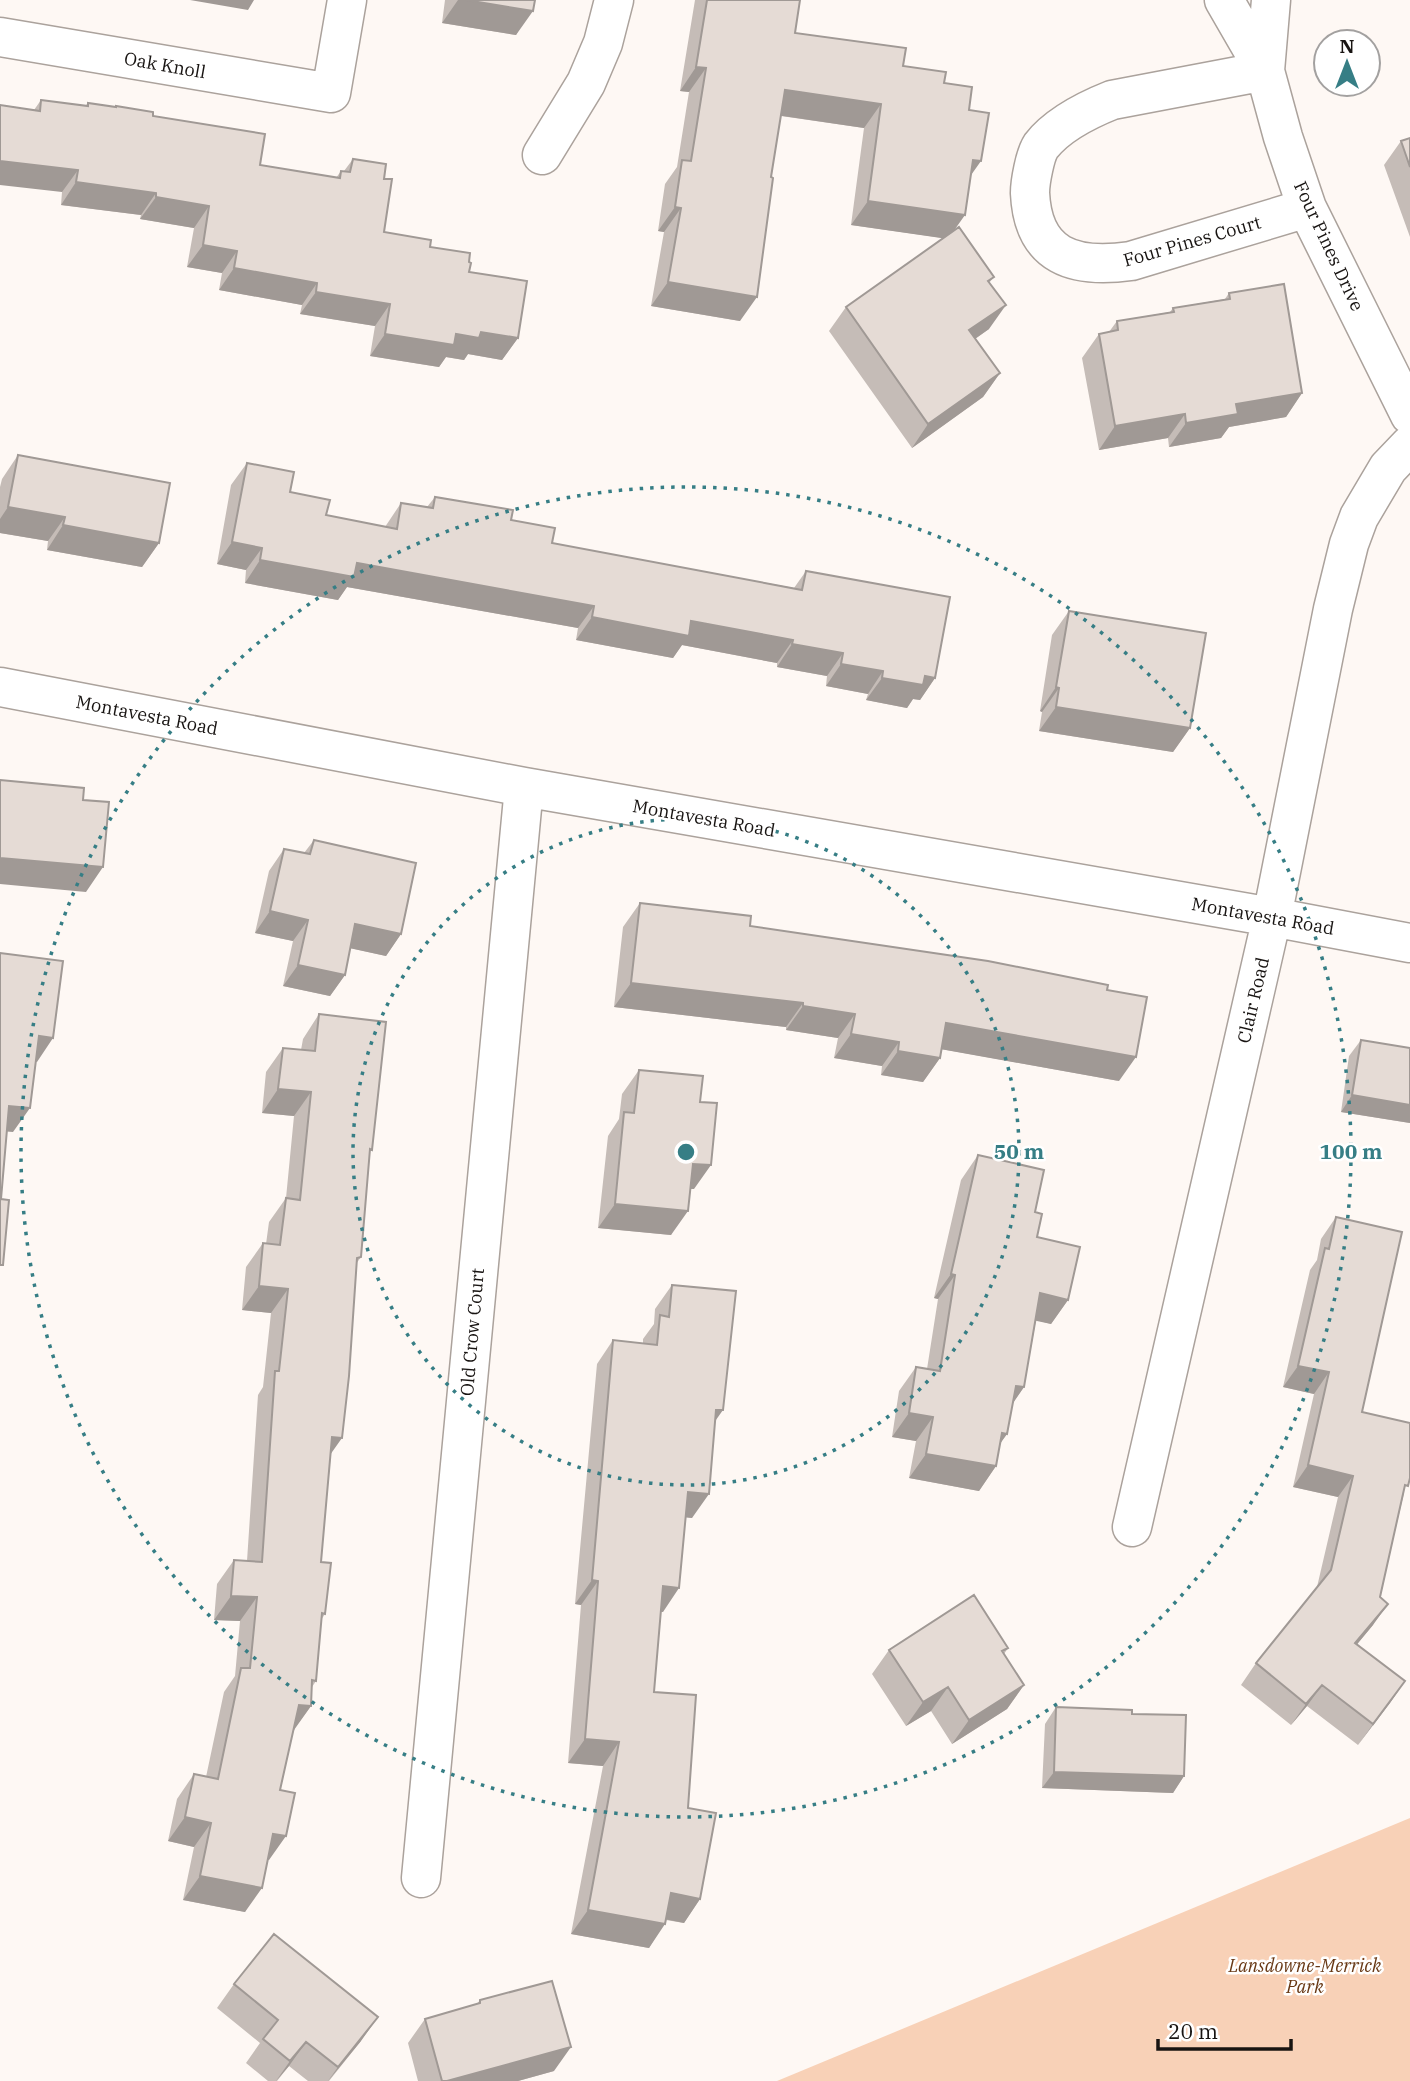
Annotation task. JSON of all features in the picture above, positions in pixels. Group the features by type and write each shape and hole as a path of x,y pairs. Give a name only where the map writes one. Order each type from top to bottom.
{"street":[{"name":"Oak Knoll","path":"0,37 331,93 347,0"},
{"path":"542,155 586,83 603,43 614,0"},
{"name":"Four Pines Drive","path":"1224,0 1265,71 1283,137 1307,208 1410,415"},
{"name":"Four Pines Drive","path":"1265,71 1272,0"},
{"name":"Four Pines Court","path":"1265,71 1112,100 1064,125 1040,148 1030,184 1031,213 1035,228 1051,248 1062,256 1109,264 1131,261 1307,208"},
{"name":"Clair Road","path":"1132,1527 1272,917 1333,609 1349,544 1359,517 1388,468 1410,445"},
{"name":"Montavesta Road","path":"0,687 524,787 1410,943"},
{"name":"Old Crow Court","path":"421,1878 524,787"}],"green space":[{"name":"Lansdowne-Merrick Park","path":"1410,1818 1410,2081 777,2081"}],"building":[{"path":"466,0 535,0 533,11"},
{"path":"707,0 800,0 795,33 906,48 903,66 946,72 944,83 972,87 969,110 989,113 981,161 973,160 965,215 868,201 881,104 785,90 771,177 773,178 757,297 668,282 681,208 675,207 682,160 691,161 706,68 696,67"},
{"path":"41,100 88,106 88,103 116,106 153,112 153,116 265,134 260,165 340,178 341,171 350,172 353,159 386,164 384,179 392,179 384,232 431,240 430,247 470,253 469,272 527,281 518,338 481,332 479,338 456,334 454,345 385,334 390,304 316,292 317,283 234,268 237,251 203,245 209,206 156,197 156,193 76,182 78,170 0,161 0,105 40,111"},
{"path":"1410,138 1410,167 1401,141"},
{"path":"959,227 994,277 988,281 1006,305 969,330 1000,373 928,424 846,307"},
{"path":"1284,284 1302,393 1236,404 1238,414 1186,423 1185,414 1115,426 1099,334 1118,330 1117,321 1174,312 1173,308 1230,299 1229,293"},
{"path":"18,455 170,483 159,543 63,525 65,517 8,507"},
{"path":"247,463 294,472 290,492 330,500 326,515 397,529 401,503 433,508 435,497 513,510 511,520 555,528 552,543 802,590 806,571 950,597 935,678 925,676 923,685 882,678 883,671 841,664 843,653 792,644 793,640 691,621 689,636 592,617 594,606 357,563 354,577 260,560 262,548 232,542"},
{"path":"1069,611 1206,633 1190,728 1056,707 1059,688 1056,687"},
{"path":"0,780 84,788 83,800 109,802 103,867 0,858"},
{"path":"314,840 416,863 401,934 355,924 345,975 298,965 308,920 270,911 284,849 310,854"},
{"path":"640,903 751,916 750,926 988,961 1108,985 1107,990 1147,997 1136,1057 946,1023 940,1058 898,1051 899,1042 851,1034 855,1014 803,1006 803,1003 631,983"},
{"path":"0,953 63,961 53,1038 39,1036 30,1108 9,1106 1,1199 9,1200 3,1265 0,1265"},
{"path":"319,1014 386,1022 372,1150 370,1149 361,1257 357,1258 342,1438 332,1437 321,1562 331,1563 325,1614 322,1613 316,1681 312,1680 311,1706 299,1705 280,1790 295,1793 286,1836 273,1834 262,1888 200,1876 211,1823 185,1817 194,1774 218,1779 241,1668 250,1668 257,1597 231,1596 234,1560 262,1562 275,1371 279,1371 288,1289 259,1286 263,1243 280,1245 286,1198 300,1200 311,1092 278,1089 283,1048 315,1051"},
{"path":"1361,1040 1410,1048 1410,1105 1352,1095"},
{"path":"639,1070 703,1076 700,1102 717,1103 711,1165 693,1164 688,1211 615,1204 624,1112 634,1113"},
{"path":"978,1155 1044,1170 1035,1212 1042,1214 1037,1237 1080,1247 1068,1300 1040,1293 1024,1387 1016,1386 1007,1434 1002,1433 996,1466 926,1454 933,1417 909,1413 916,1367 940,1371 955,1275 951,1274"},
{"path":"1336,1217 1402,1232 1362,1412 1410,1423 1410,1478 1408,1486 1405,1485 1380,1597 1388,1604 1355,1643 1405,1681 1373,1724 1322,1685 1306,1704 1256,1663 1331,1570 1353,1476 1308,1465 1329,1372 1298,1366 1325,1248 1329,1249"},
{"path":"672,1285 736,1291 723,1410 716,1410 709,1494 688,1492 679,1588 663,1586 654,1692 696,1695 688,1808 716,1813 700,1899 671,1893 665,1924 588,1910 619,1742 585,1739 598,1581 592,1580 613,1340 657,1345 660,1315 669,1317"},
{"path":"974,1595 1008,1648 1002,1651 1024,1685 969,1720 948,1687 923,1702 889,1650"},
{"path":"1056,1707 1132,1710 1132,1714 1186,1715 1184,1776 1054,1772"},
{"path":"274,1934 378,2017 338,2067 306,2042 290,2061 263,2039 278,2020 234,1984"},
{"path":"552,1981 571,2047 442,2081 425,2019 480,2003 480,2000"}]}
